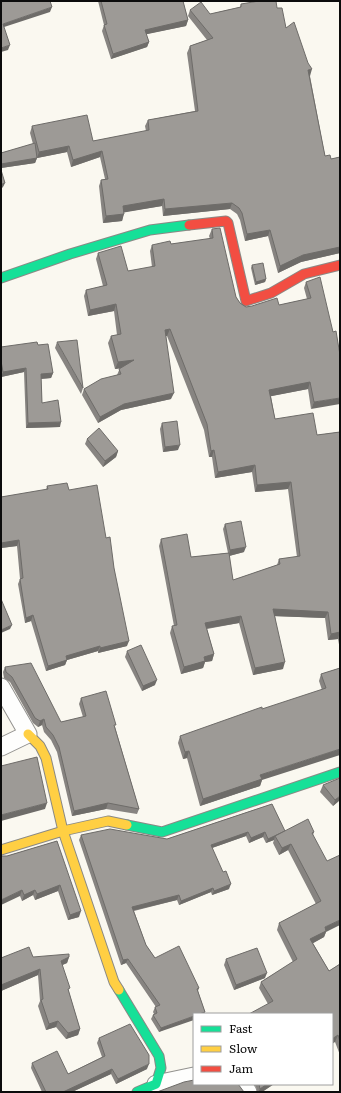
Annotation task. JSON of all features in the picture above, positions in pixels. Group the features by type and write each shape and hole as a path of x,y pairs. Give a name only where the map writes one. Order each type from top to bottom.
{"street":[{"path":"1,278 70,254 150,230 226,221 228,223 246,301 271,294 304,274 340,265"},
{"path":"1,687 28,734 40,746 46,758 63,831 114,982 159,1056 161,1068 156,1084"},
{"path":"1,747 28,734"},
{"path":"1,850 63,831 108,821 162,832 340,772"},
{"path":"137,1092 156,1084 193,1076"}],"building":[{"path":"1,1 50,1 52,7 3,24 10,45 1,48"},
{"path":"101,1 183,1 188,20 145,30 149,42 113,54 104,25 107,24"},
{"path":"259,1 276,1 277,8 282,8 286,28 294,22 308,63 312,69 308,70 325,156 330,155 331,159 340,157 340,247 303,255 280,266 270,230 247,234 242,213 239,208 232,203 165,209 164,199 123,206 124,214 106,216 101,180 108,179 102,151 73,160 69,146 39,152 32,126 87,115 93,141 149,130 148,120 198,111 190,46 213,38 190,10 201,2 210,14 241,7 241,4"},
{"path":"35,143 37,158 1,164 1,153"},
{"path":"1,170 5,183 2,184 3,186 1,187"},
{"path":"220,228 236,297 240,303 246,307 277,298 279,305 311,298 306,282 320,277 333,332 336,331 340,355 340,398 314,402 310,382 269,390 275,419 313,413 317,435 340,432 340,632 331,634 328,612 273,609 285,662 255,668 241,616 205,623 214,654 204,657 205,661 184,667 172,626 177,625 161,539 187,534 191,557 229,553 233,580 280,564 279,559 300,556 291,482 257,485 255,465 218,472 214,450 211,451 207,424 170,329 165,330 174,393 124,404 100,417 84,389 101,379 121,374 119,369 134,360 118,362 111,336 121,334 116,304 90,310 86,290 107,285 98,253 121,246 128,271 155,266 152,245 170,241 171,244 213,238 212,229"},
{"path":"263,263 266,279 256,282 252,265"},
{"path":"77,340 83,388 57,342"},
{"path":"37,342 38,345 48,344 53,373 41,374 42,403 58,400 61,422 28,423 26,368 3,372 1,347"},
{"path":"177,421 180,445 165,447 162,423"},
{"path":"99,428 118,451 105,461 87,439"},
{"path":"67,483 69,490 97,485 106,538 110,537 114,568 129,641 100,648 100,646 66,656 67,660 48,666 33,615 26,618 20,579 23,578 19,540 1,543 1,497 48,489 47,486"},
{"path":"241,521 246,547 230,550 225,524"},
{"path":"1,599 12,625 1,630"},
{"path":"141,645 157,680 143,686 127,651"},
{"path":"31,663 61,722 86,716 81,698 106,691 116,725 114,725 139,809 108,803 74,811 59,747 53,735 46,727 44,719 40,721 35,718 12,677 6,672 5,667"},
{"path":"340,668 340,749 260,775 262,779 203,799 189,751 185,752 180,736 262,707 262,709 326,688 321,674"},
{"path":"37,757 47,803 1,815 1,766"},
{"path":"340,778 340,796 335,800 323,785"},
{"path":"272,804 285,831 268,839 265,832 251,838 248,832 211,845 223,872 226,871 231,884 214,891 213,888 181,901 179,895 132,907 146,945 155,958 179,946 199,988 197,989 205,1012 193,1013 193,1016 161,1028 153,1015 157,1013 155,1007 160,1005 128,959 123,960 81,835 110,829 167,839"},
{"path":"308,819 314,832 312,833 327,861 340,855 340,920 325,927 326,931 310,939 329,971 340,964 340,1042 338,1035 333,1038 333,1013 251,1013 273,1001 261,982 297,959 279,923 321,901 291,844 282,848 275,836"},
{"path":"57,841 81,911 70,915 60,885 37,894 35,890 24,895 22,890 1,900 1,856 7,856"},
{"path":"29,947 33,957 69,954 69,957 61,961 70,988 68,989 80,1029 68,1033 58,1021 49,1024 41,1000 43,999 40,969 1,985 1,958"},
{"path":"257,948 267,973 236,985 226,959"},
{"path":"130,1024 149,1055 149,1064 118,1079 112,1069 63,1092 46,1092 32,1063 57,1051 68,1074 105,1056 99,1038"},
{"path":"193,1080 193,1085 239,1085 244,1092 157,1092"},
{"path":"259,1085 266,1085 260,1089"}],"traffic: fast":[{"path":"1,278 70,254 150,230 189,225"},
{"path":"127,825 162,832 340,772"},
{"path":"119,990 159,1056 161,1068 156,1084 137,1092"}],"traffic: slow":[{"path":"28,734 40,746 46,758 63,831 108,821 127,825"},
{"path":"1,850 63,831 114,982 119,990"}],"traffic: jam":[{"path":"189,225 226,221 228,223 246,301 271,293 304,274 340,265"}]}
